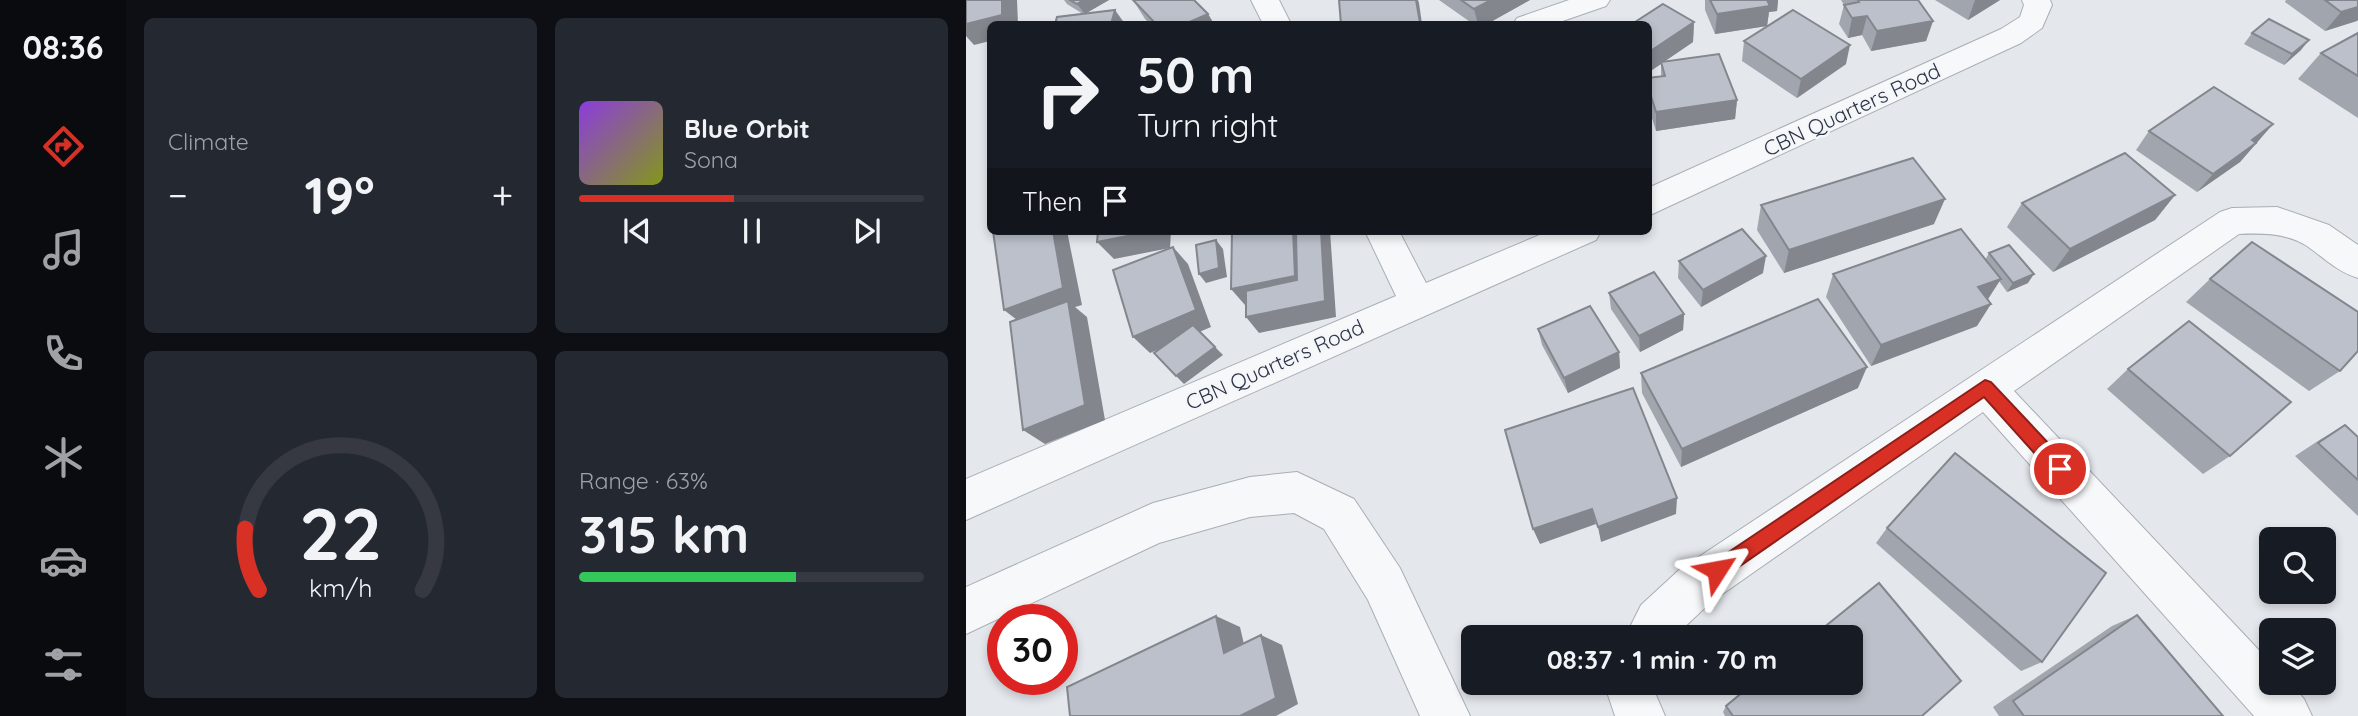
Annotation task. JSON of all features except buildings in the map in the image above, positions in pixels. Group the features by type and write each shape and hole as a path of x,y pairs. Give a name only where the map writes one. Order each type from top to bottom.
{"street":[{"path":"1265,0 1276,21"},
{"path":"1536,21 1596,0"},
{"name":"CBN Quarters Road","path":"1652,201 2011,36 2032,22 2038,5 2036,0"},
{"path":"1655,625 1695,586 2232,221 2277,220 2317,235 2358,264"},
{"path":"1383,235 1418,303"},
{"name":"CBN Quarters Road","path":"966,500 1575,235"},
{"path":"1985,387 2287,716"},
{"path":"966,611 1153,524 1250,497 1297,492 1339,514 1384,584 1445,716"},
{"path":"1632,695 1640,716"}],"route":[{"path":"1717,570 1985,387 2060,469"}]}
